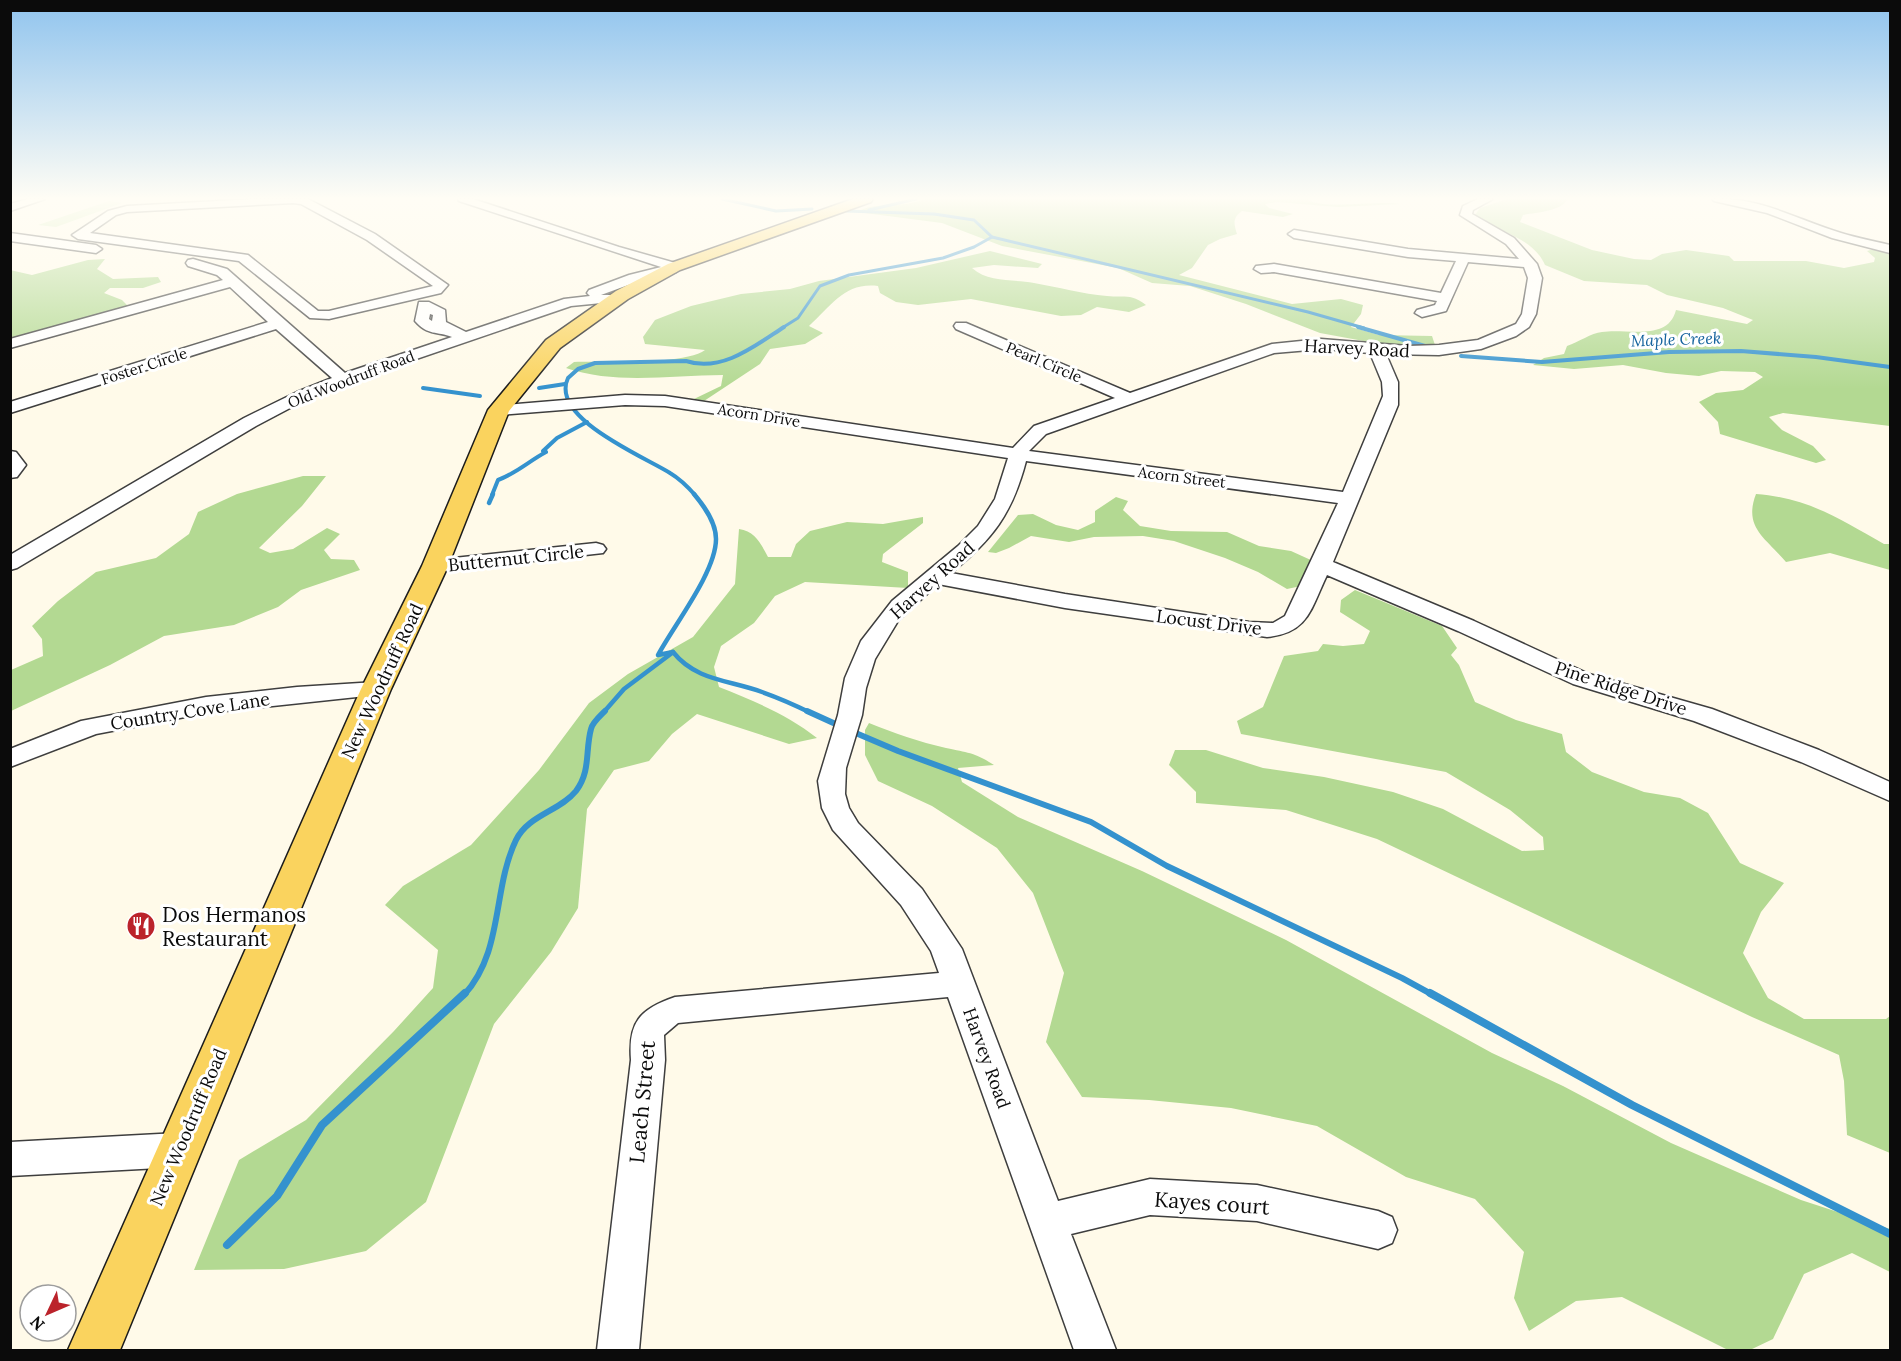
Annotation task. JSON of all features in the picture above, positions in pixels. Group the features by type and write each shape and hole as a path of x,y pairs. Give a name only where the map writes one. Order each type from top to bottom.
{"main road":[{"name":"New Woodruff Road","path":"94,1350 376,689 435,566 499,410 534,364 574,327 617,298 672,268 687,263"}],"street":[{"path":"189,263 222,272 278,324 343,379"},
{"path":"249,263 315,315 329,315 436,291 441,285 408,263"},
{"path":"655,263 672,268"},
{"path":"1422,313 1442,308 1461,263"},
{"path":"1510,263 1530,264"},
{"name":"Harvey Road","path":"1095,1350 946,949 924,913 886,867 856,840 839,815 831,780 832,762 844,732 860,666 878,631 906,600 936,577 975,541 996,513 1011,483 1016,454 1030,437 1040,430 1272,349 1322,344 1424,351 1481,344 1522,327 1529,314 1535,278 1530,264"},
{"path":"575,300 634,278 672,268"},
{"path":"1261,269 1274,268 1446,298"},
{"path":"10,344 231,282"},
{"path":"409,297 432,307 440,313 439,323 448,330 465,337"},
{"name":"Old Woodruff Road","path":"10,564 250,422 295,399 343,379 575,300 617,298"},
{"name":"Foster Circle","path":"10,408 278,324"},
{"name":"Pearl Circle","path":"961,326 1128,398"},
{"name":"Locust Drive","path":"936,577 1065,601 1260,630 1281,628 1294,620 1321,565 1392,398 1392,383 1381,364 1377,348"},
{"name":"Acorn Drive","path":"499,410 625,400 665,401 1016,454"},
{"name":"Acorn Street","path":"1016,454 1348,498"},
{"path":"10,456 17,465 10,473"},
{"name":"Butternut Circle","path":"435,566 596,549"},
{"name":"Pine Ridge Drive","path":"1321,565 1457,622 1566,673 1605,687 1703,715 1810,756 1890,792"},
{"name":"Country Cove Lane","path":"10,759 90,727 206,705 297,694 376,689"},
{"name":"Leach Street","path":"618,1350 648,1060 646,1039 652,1024 666,1013 675,1010 745,1001 888,992 960,983"},
{"path":"10,1159 178,1150"},
{"name":"Kayes court","path":"1046,1222 1150,1197 1257,1203 1378,1230"}],"green space":[{"path":"79,263 102,263 97,269 113,279 158,277 161,282 143,288 110,288 104,293 122,300 129,307 11,340 10,270 32,275"},
{"path":"940,263 1036,263 1042,264 1038,268 994,265 972,268 986,276 1002,280 1034,283 1088,294 1131,297 1146,305 1129,312 1097,307 1081,315 1061,316 971,299 918,305 896,302 880,293 878,286 867,286 848,291 809,326 823,333 805,344 770,349 760,364 704,401 694,399 721,386 723,375 624,378 566,368 574,362 663,360 695,355 705,350 645,344 643,337 655,320 691,306 741,294 790,289 819,281 916,268"},
{"path":"1089,263 1196,263 1192,268 1179,275 1292,304 1341,299 1363,305 1361,314 1351,327 1379,335 1432,336 1436,348 1380,344 1320,333 1246,304 1190,286 1152,283 1118,268"},
{"path":"1543,263 1814,263 1844,268 1871,263 1890,263 1890,426 1783,413 1769,417 1782,430 1813,446 1826,460 1816,463 1720,434 1718,422 1699,402 1716,393 1743,390 1763,377 1755,372 1721,371 1699,376 1623,365 1574,369 1533,365 1544,358 1564,354 1567,346 1598,333 1656,330 1672,320 1676,310 1747,324 1753,320 1723,308 1667,295 1647,285 1584,281"},
{"path":"303,476 326,476 302,506 259,548 270,553 293,549 327,528 340,534 324,550 331,559 354,560 360,570 301,590 278,607 234,625 164,636 110,665 11,711 11,670 43,656 42,639 32,626 58,601 96,572 156,558 189,534 198,512 237,494"},
{"path":"1756,494 1775,496 1808,505 1838,518 1884,544 1890,544 1890,570 1830,553 1786,562 1764,539 1755,524 1752,516"},
{"path":"1116,497 1128,501 1123,510 1140,526 1171,531 1227,532 1259,546 1291,551 1313,561 1301,586 1287,589 1258,572 1225,558 1174,541 1143,536 1094,537 1069,542 1031,536 996,553 988,552 1018,515 1033,514 1056,525 1078,530 1095,522 1095,511"},
{"path":"923,517 923,523 883,554 882,562 908,572 908,588 805,582 775,596 754,623 721,646 714,667 719,687 782,715 817,738 789,744 697,714 672,734 649,761 614,770 587,809 578,908 551,952 494,1024 426,1202 366,1251 284,1269 194,1270 239,1160 306,1120 433,988 438,950 385,905 403,886 471,845 539,770 589,703 628,674 693,637 735,584 739,529 753,535 768,557 791,557 796,544 810,531 847,522 883,524"},
{"path":"1355,590 1442,626 1457,648 1451,655 1459,665 1475,702 1516,720 1562,734 1566,752 1592,772 1644,792 1680,798 1708,813 1740,863 1784,883 1761,912 1743,953 1768,998 1804,1019 1886,1019 1890,1016 1890,1153 1847,1135 1844,1081 1839,1055 1752,1017 1377,839 1286,810 1196,803 1196,792 1169,765 1175,750 1206,750 1263,768 1324,777 1393,792 1443,809 1522,851 1544,850 1543,837 1510,810 1446,772 1241,734 1237,721 1263,707 1284,656 1318,651 1323,644 1343,646 1364,644 1370,631 1340,612 1341,600"},
{"path":"869,723 916,740 981,758 994,765 958,768 962,782 1018,817 1142,871 1286,940 1492,1053 1563,1086 1671,1143 1801,1200 1890,1229 1890,1272 1852,1253 1804,1274 1773,1339 1750,1350 1728,1350 1622,1297 1576,1301 1529,1331 1514,1298 1524,1252 1475,1199 1406,1177 1317,1126 1231,1108 1149,1100 1082,1097 1046,1042 1064,973 1033,893 997,848 932,806 878,781 865,755 865,730"}],"waterway":[{"path":"782,328 798,318 820,286 849,275 918,263"},
{"name":"Maple Creek","path":"1099,263 1308,312 1364,328"},
{"path":"587,422 572,407 566,393 568,378 578,369 595,363 686,361 699,364 713,363 750,349 784,327"},
{"name":"Maple Creek","path":"1358,327 1425,346"},
{"name":"Maple Creek","path":"1461,356 1542,362 1669,352 1741,351 1816,357 1890,367"},
{"path":"539,388 565,384"},
{"path":"423,388 480,396"},
{"path":"492,495 498,480 546,452 543,451 557,438 587,422"},
{"path":"587,422 602,434 674,475 695,495"},
{"path":"489,503 493,494"},
{"path":"694,494 712,520 716,539 714,552 702,582 658,655 673,652 682,662 703,674 762,692 811,713"},
{"path":"603,713 624,689 672,653"},
{"path":"807,711 840,726"},
{"path":"464,995 477,978 486,959 492,940 503,879 516,840 528,825 562,804 576,791 584,776 592,727 603,713"},
{"path":"851,731 898,751 1091,822 1167,866 1433,995"},
{"path":"227,1245 277,1196 322,1125 465,993"},
{"path":"1430,993 1632,1105 1890,1234"}],"place":[{"name":"Dos Hermanos Restaurant","path":"141,926"}]}
